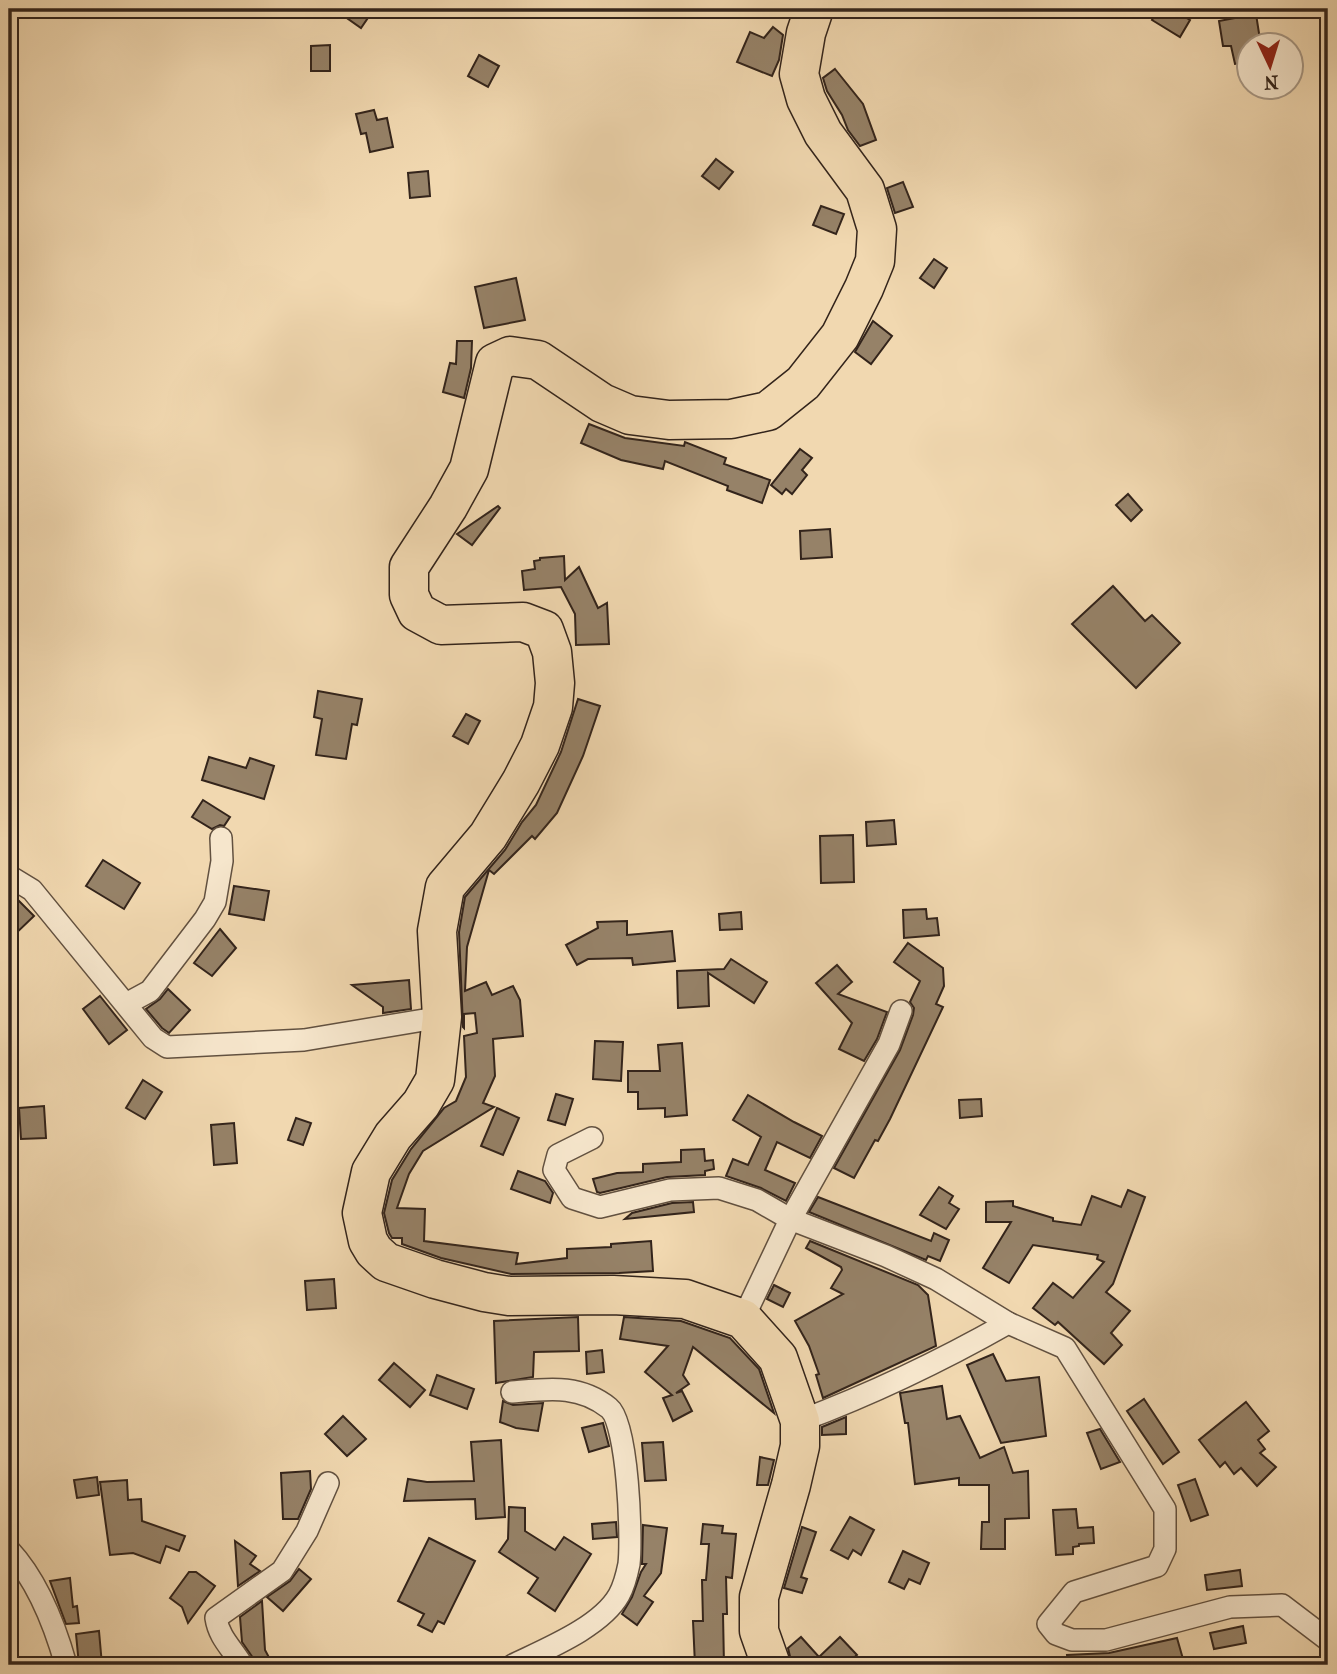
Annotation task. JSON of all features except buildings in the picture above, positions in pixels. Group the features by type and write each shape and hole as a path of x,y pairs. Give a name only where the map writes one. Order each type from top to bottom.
{"highway":[{"path":"771,1665 760,1631 759,1597 791,1485 800,1446 800,1421 778,1358 743,1319 685,1299 509,1296 435,1279 386,1262 368,1241 362,1213 371,1172 393,1136 421,1104 435,1080 442,1017 437,931 445,887 488,836 521,782 540,746 554,707 552,652 544,631 523,622 441,625 417,612 409,595 409,567 470,469 495,363 510,356 538,360 602,403 630,415 669,420 731,419 768,411 803,383 840,336 875,261 877,229 865,190 823,132 806,99 799,74 806,33 814,9"}],"street":[{"path":"126,1004 150,991 215,902 222,861 221,838"},
{"path":"9,876 32,890 153,1038 167,1047 304,1040 442,1017"},
{"path":"743,1319 790,1219 888,1044 901,1011"},
{"path":"592,1138 558,1154 554,1170 572,1198 600,1206 670,1190 719,1188 757,1200 790,1219 886,1256 936,1279 1008,1323 1065,1348 1165,1509 1165,1549 1157,1566 1074,1592 1048,1624 1056,1634 1072,1640 1106,1640 1230,1607 1258,1604 1282,1605 1328,1640"},
{"path":"800,1421 843,1405 949,1357 1008,1323"},
{"path":"512,1392 557,1388 580,1391 612,1410 620,1427 630,1508 629,1562 619,1596 604,1613 575,1633 513,1665"},
{"path":"242,1665 221,1639 216,1618 282,1572 307,1531 328,1483"},
{"path":"9,1550 33,1584 57,1633 66,1665"}]}
